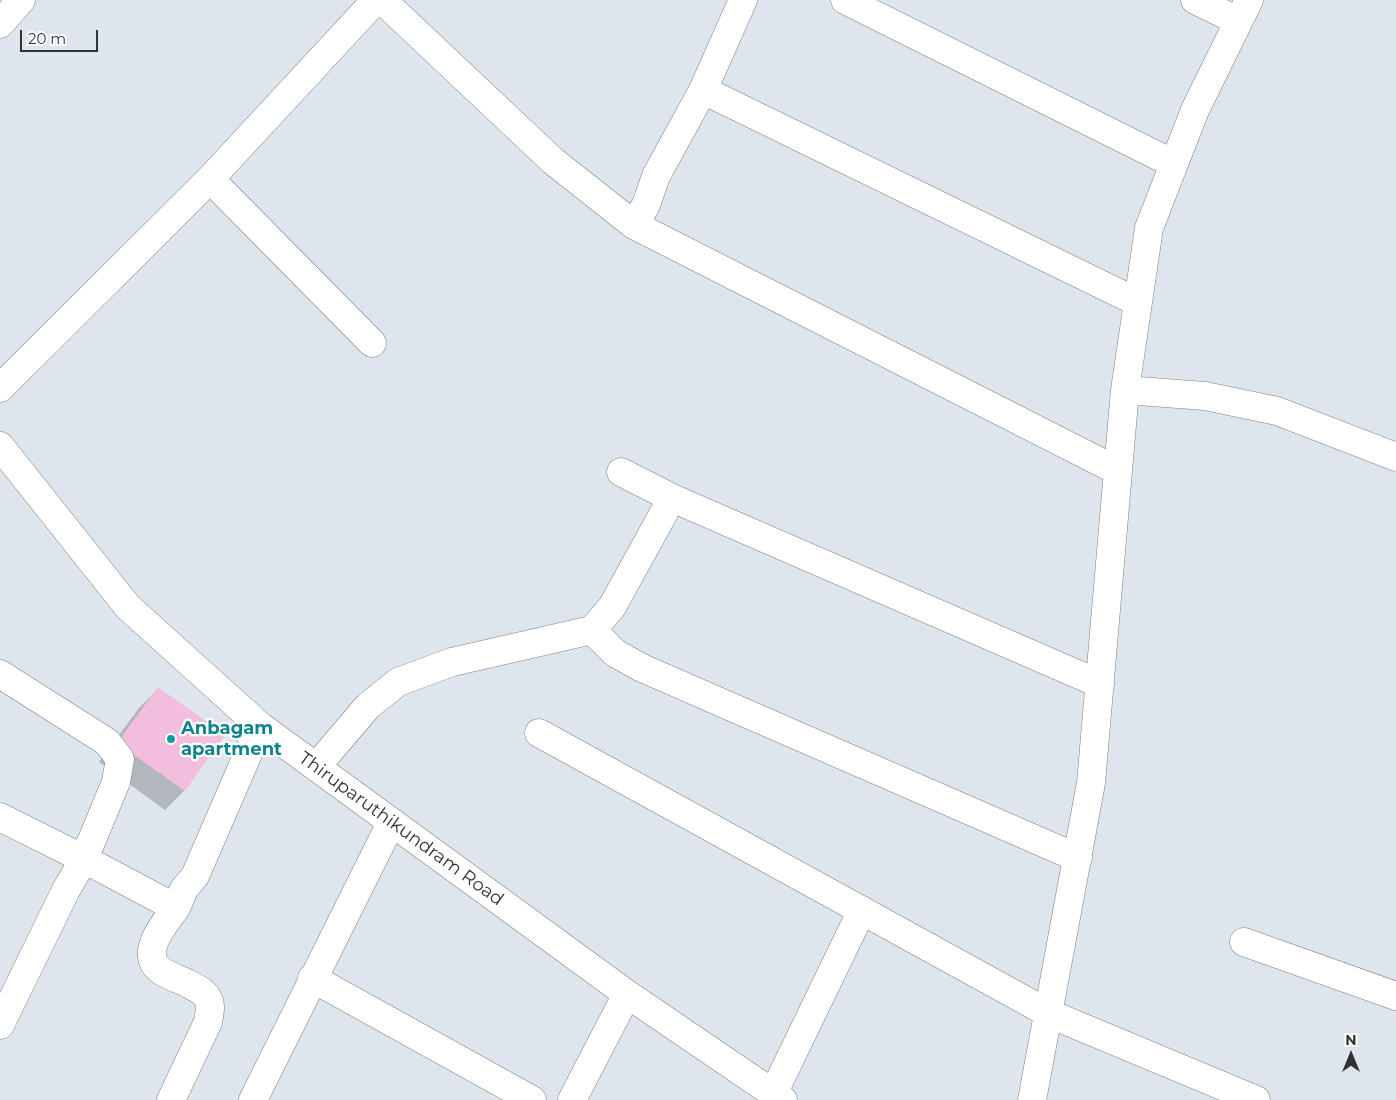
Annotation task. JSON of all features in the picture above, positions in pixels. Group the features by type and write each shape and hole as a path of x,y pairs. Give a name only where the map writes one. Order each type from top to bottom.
{"street":[{"path":"0,24 21,0"},
{"path":"0,388 210,179 376,0"},
{"path":"382,0 553,161 634,225 1118,471"},
{"path":"634,225 646,205 656,176 703,90 743,0"},
{"path":"845,0 1174,164"},
{"path":"1035,1098 1091,783 1125,390 1149,228 1195,110 1244,11 1194,0"},
{"path":"703,90 1137,302"},
{"path":"210,179 372,343"},
{"path":"1125,390 1204,396 1276,411 1396,457"},
{"name":"Thiruparuthikundram Road","path":"0,446 128,607 260,726 626,994 778,1097"},
{"path":"621,472 672,498 1100,684"},
{"path":"316,767 368,706 398,682 452,662 592,630 612,607 672,498"},
{"path":"592,630 616,652 642,668 1078,858"},
{"path":"0,674 107,742 120,759 116,782 84,859 66,890 0,1025"},
{"path":"171,1100 208,1022 210,1011 208,1000 198,989 158,969 152,960 153,949 161,927 176,908 184,889 195,876 260,726"},
{"path":"539,733 1050,1014 1256,1100"},
{"path":"0,817 176,908"},
{"path":"253,1100 391,822"},
{"path":"778,1097 862,910"},
{"path":"1244,942 1396,996"},
{"path":"312,978 532,1100"},
{"path":"572,1100 626,994"}],"building":[{"name":"Anbagam apartment","path":"158,687 225,735 185,791 117,743"}],"place":[{"name":"Anbagam apartment","path":"171,739"}]}
